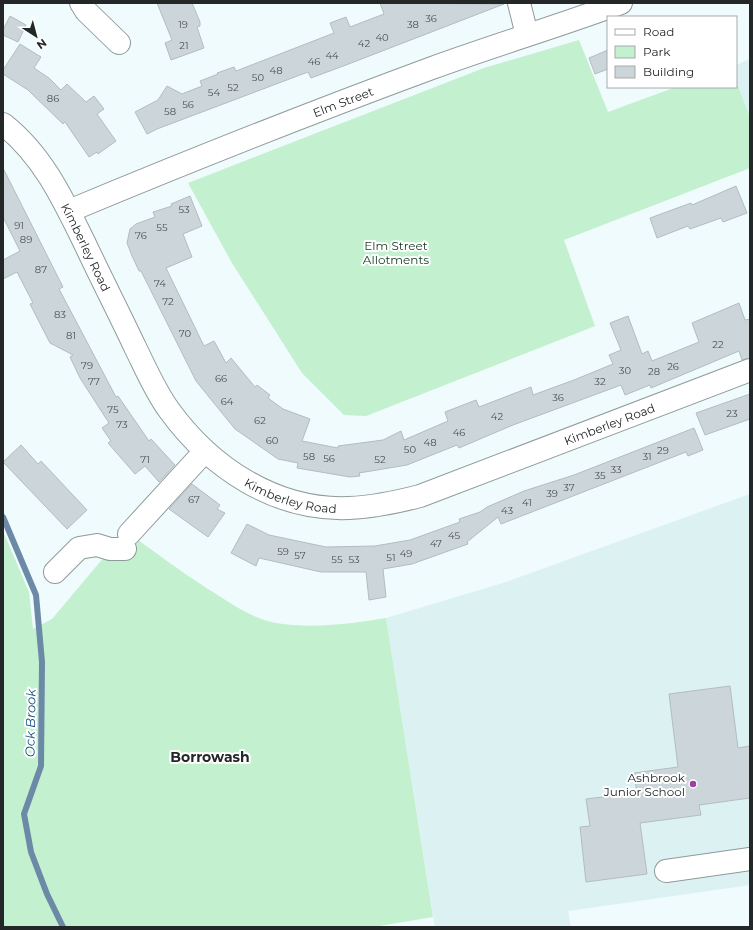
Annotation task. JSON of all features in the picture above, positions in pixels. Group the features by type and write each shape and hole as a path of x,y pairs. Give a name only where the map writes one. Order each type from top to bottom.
{"street":[{"path":"81,3 86,11 119,43"},
{"path":"519,3 527,35"},
{"name":"Elm Street","path":"69,211 161,173 344,102 527,35 562,25 621,3"},
{"name":"Kimberley Road","path":"3,124 19,138 43,167 55,185 147,371 168,408 187,432 205,451 246,482 269,494 296,502 326,508 376,506 420,496 750,370"},
{"path":"55,572 79,548 97,545 110,549 127,541 205,451"},
{"path":"666,871 750,859"}],"shaded area":[{"path":"750,59 750,117 737,84 737,65"},
{"path":"750,494 750,885 568,911 571,927 435,927 386,618 503,583"}],"green space":[{"name":"Elm Street Allotments","path":"579,40 608,112 673,88 737,88 737,84 750,117 750,168 564,240 595,326 366,416 344,415 302,373 232,263 188,183 484,68"},
{"path":"3,531 29,592 33,629 52,619 126,531 208,589 258,618 290,625 317,626 345,624 386,618 433,917 373,927 3,927"}],"building":[{"path":"157,3 192,3 200,22 200,26 197,27 204,48 171,60 165,43 172,40"},
{"path":"380,3 504,4 311,78 308,72 147,134 135,112 158,100 167,86 182,94 202,86 200,81 218,74 217,73 234,67 236,71 334,33 330,23 346,17 350,27 384,14"},
{"path":"10,16 26,25 18,42 3,35 3,30"},
{"path":"20,44 41,57 34,68 49,78 61,90 67,84 86,102 94,96 104,109 97,114 116,141 98,154 97,152 89,157 65,122 63,124 28,90 3,74 3,70"},
{"path":"607,50 607,69 595,74 589,58"},
{"path":"3,168 63,287 59,289 116,397 118,396 149,441 151,439 175,465 159,482 145,466 135,474 108,443 111,441 102,428 109,423 80,378 70,357 73,355 50,343 30,304 33,303 17,272 3,279 3,260 20,251 3,217"},
{"path":"736,186 747,213 723,222 721,218 690,229 688,226 657,238 650,218 691,203 692,205"},
{"path":"190,196 202,226 183,234 192,257 166,268 204,346 214,341 226,363 231,358 255,387 257,385 270,395 268,398 283,409 310,419 302,441 338,448 338,446 383,440 401,431 404,440 448,421 445,412 476,400 479,407 531,387 533,395 574,380 613,364 609,355 621,350 610,323 628,316 642,354 648,351 652,361 699,342 692,323 739,303 745,320 750,319 750,358 742,360 739,351 651,388 650,385 625,395 621,385 513,425 459,448 457,445 407,465 359,473 360,476 350,477 297,468 298,463 278,459 235,429 196,381 132,256 127,243 130,229 136,224 155,217 153,212 172,206 171,204"},
{"path":"750,394 750,419 705,435 696,413"},
{"path":"694,428 703,450 688,456 686,452 501,524 498,517 467,542 468,544 412,564 383,569 386,597 369,600 366,572 321,572 259,558 256,566 231,553 247,524 269,535 326,547 375,546 410,540 460,522 459,519 480,512 487,507 524,491 574,475"},
{"path":"21,445 38,464 41,461 87,510 67,529 3,462"},
{"path":"192,484 220,505 217,509 225,513 208,537 169,509"},
{"name":"Ashbrook Junior School","path":"730,686 738,748 750,746 750,798 699,805 701,815 640,823 647,874 586,882 580,827 590,826 586,799 637,793 634,773 678,767 669,694"}],"waterway":[{"name":"Ock Brook","path":"3,517 36,595 42,662 41,766 24,814 31,852 47,894 63,927"}],"place":[{"name":"Ashbrook Junior School","path":"693,784"}],"district":[{"name":"Borrowash","path":"210,757"}]}
